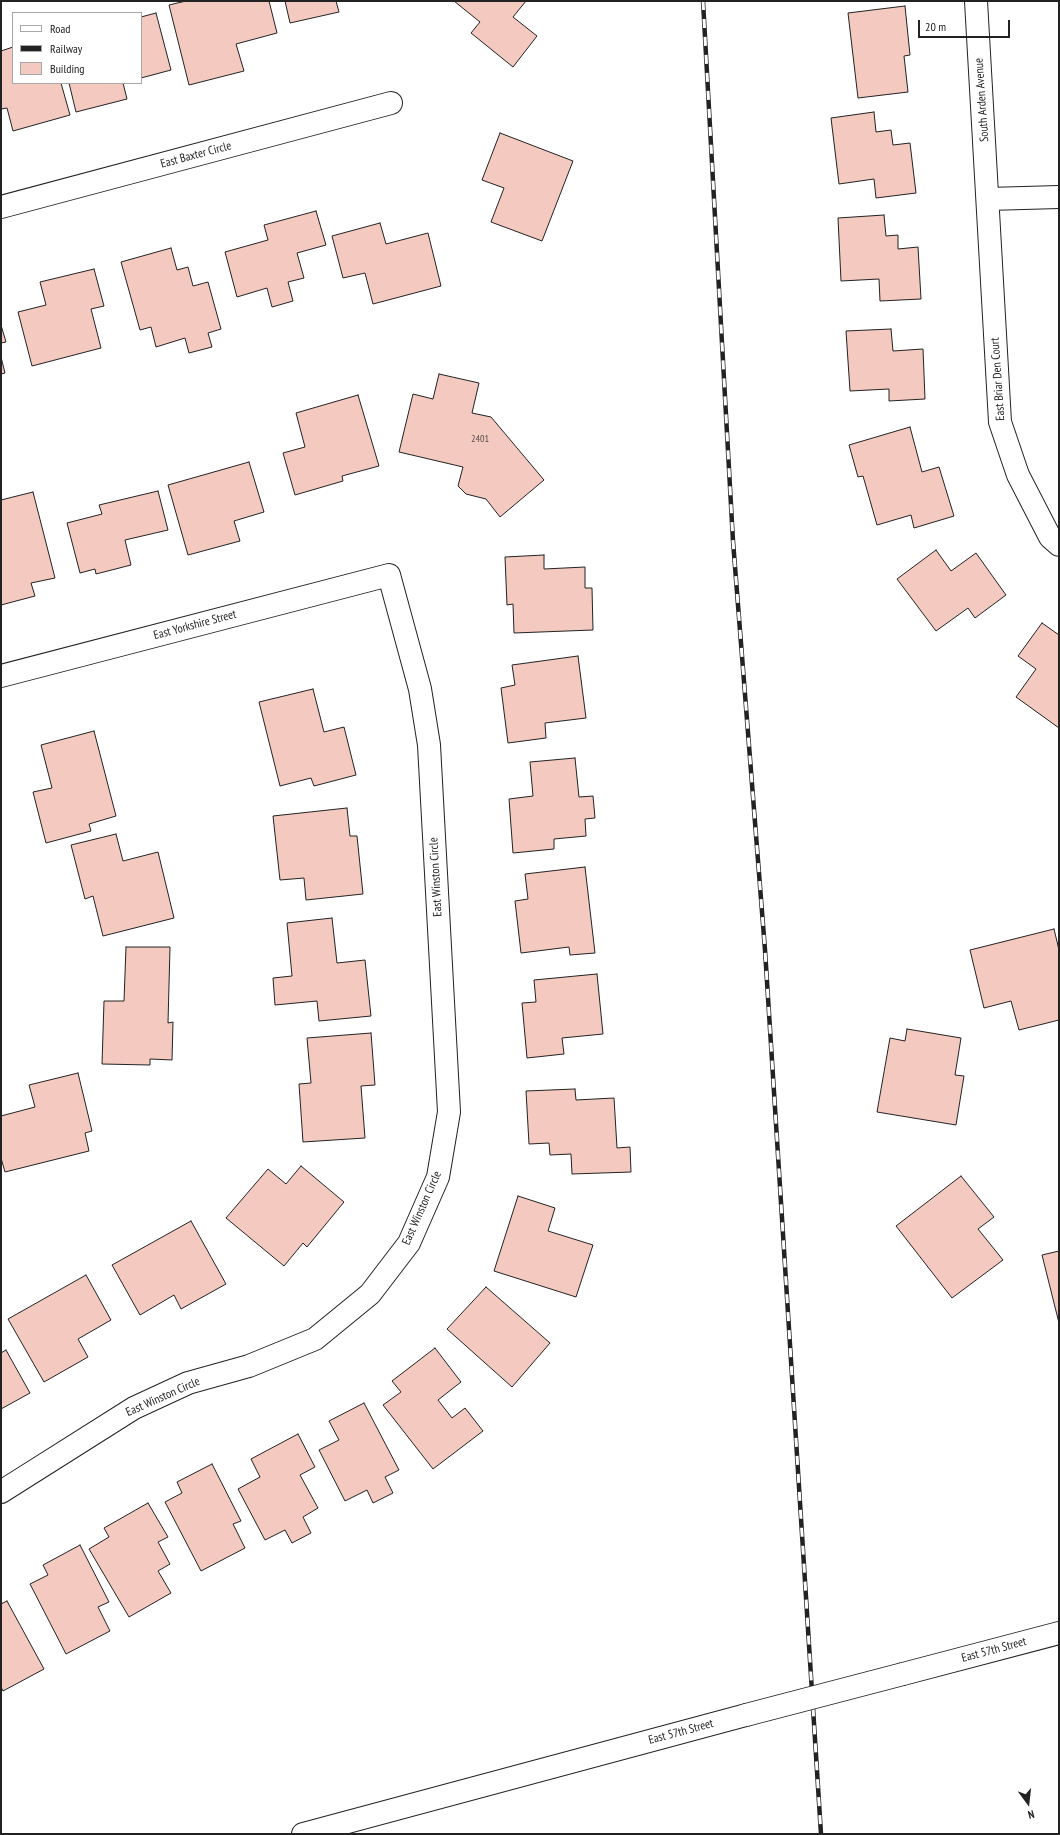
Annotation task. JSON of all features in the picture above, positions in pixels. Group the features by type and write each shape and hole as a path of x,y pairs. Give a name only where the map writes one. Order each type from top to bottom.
{"street":[{"name":"South Arden Avenue","path":"976,1 988,199"},
{"name":"East Baxter Circle","path":"1,207 391,103"},
{"path":"988,199 1059,197"},
{"name":"East Briar Den Court","path":"988,199 1000,422 1018,475 1050,537 1059,545"},
{"name":"East Yorkshire Street","path":"1,676 389,575"},
{"name":"East Winston Circle","path":"1,1492 134,1408 188,1384 249,1366 315,1339 370,1294 409,1243 438,1177 449,1112 429,745 420,689 389,575"},
{"name":"East 57th Street","path":"303,1834 1059,1633"}],"building":[{"path":"186,1 269,1 277,33 236,44 244,71 189,85 169,5"},
{"path":"285,1 336,1 339,12 290,23"},
{"path":"454,1 526,1 513,17 537,36 513,67 471,33 480,22"},
{"path":"905,6 910,55 904,56 908,92 858,98 848,13"},
{"path":"156,13 171,70 142,78 142,17"},
{"path":"12,47 12,84 61,84 70,115 13,131 7,108 1,109 1,51"},
{"path":"69,84 123,84 127,99 76,112"},
{"path":"874,112 876,132 891,130 893,145 910,143 916,193 876,198 874,179 839,184 831,118"},
{"path":"500,133 573,161 542,241 491,222 504,188 482,180"},
{"path":"316,211 326,245 297,253 304,278 288,282 293,301 272,307 267,288 237,297 225,252 268,240 264,225"},
{"path":"884,215 886,236 898,235 898,249 918,247 921,299 880,301 879,279 841,281 838,218"},
{"path":"380,223 386,244 428,233 441,286 373,304 365,273 343,278 332,236"},
{"path":"171,248 177,270 188,267 193,286 208,282 221,329 208,333 212,347 189,353 185,338 156,347 151,327 140,330 121,262"},
{"path":"94,269 104,306 91,309 101,348 32,366 18,312 46,305 40,282"},
{"path":"1,325 6,342 1,343"},
{"path":"891,329 893,351 923,349 925,399 889,401 889,389 850,391 846,331"},
{"path":"1,357 5,373 1,374"},
{"path":"439,374 479,383 472,413 491,417 544,480 500,517 486,499 466,494 458,486 463,467 399,452 413,394 433,399"},
{"path":"358,395 379,466 342,476 343,481 295,495 283,453 305,447 296,413"},
{"path":"910,427 922,472 939,467 954,516 914,528 911,515 877,525 863,476 858,477 849,445"},
{"path":"249,462 264,512 234,521 240,541 188,555 168,485"},
{"path":"158,491 168,530 125,540 131,565 96,574 95,569 80,573 67,523 102,514 99,505"},
{"path":"33,492 55,578 31,583 35,596 1,605 1,500"},
{"path":"936,550 951,571 976,553 1006,595 975,618 968,608 936,631 897,579"},
{"path":"544,555 544,569 585,567 585,588 592,588 593,630 514,633 513,604 507,605 505,557"},
{"path":"1042,623 1059,635 1059,728 1016,697 1036,669 1018,656"},
{"path":"578,656 586,718 545,723 546,738 508,743 501,688 515,685 512,665"},
{"path":"313,689 324,732 344,727 356,775 314,786 311,778 280,786 259,702"},
{"path":"94,731 116,816 89,824 91,831 46,843 33,792 52,788 41,745"},
{"path":"575,758 579,797 593,796 595,818 585,819 586,836 554,839 554,849 513,853 509,799 533,796 530,762"},
{"path":"347,808 350,836 357,836 363,894 306,900 304,878 280,880 273,816"},
{"path":"116,834 123,861 158,852 174,918 103,936 93,896 85,899 71,845"},
{"path":"585,867 595,953 570,955 569,947 521,953 515,901 528,899 525,874"},
{"path":"332,918 337,963 365,960 371,1016 319,1021 317,1001 275,1005 273,978 292,976 287,923"},
{"path":"1054,929 1059,950 1059,1020 1019,1030 1011,1001 984,1008 970,950"},
{"path":"126,947 170,947 168,1023 173,1022 172,1060 150,1059 150,1065 102,1064 104,1001 124,1001"},
{"path":"597,974 603,1034 562,1038 564,1054 527,1058 522,1003 536,1002 534,980"},
{"path":"907,1029 961,1038 955,1075 964,1076 956,1125 877,1112 890,1038 905,1041"},
{"path":"371,1033 375,1085 361,1086 365,1138 303,1142 299,1084 311,1083 307,1038"},
{"path":"78,1073 92,1131 85,1133 89,1151 5,1172 1,1158 1,1116 35,1107 29,1085"},
{"path":"575,1089 576,1100 614,1098 617,1148 630,1147 631,1172 572,1174 571,1154 550,1155 549,1143 529,1144 526,1091"},
{"path":"301,1166 344,1202 307,1247 303,1243 284,1266 226,1218 268,1169 286,1184"},
{"path":"961,1176 994,1217 978,1229 1003,1260 952,1298 896,1226"},
{"path":"518,1196 555,1208 548,1231 593,1245 576,1297 494,1271"},
{"path":"191,1221 226,1284 181,1309 174,1295 140,1315 112,1265"},
{"path":"1059,1251 1059,1323 1042,1255"},
{"path":"86,1275 111,1320 78,1339 88,1357 44,1382 8,1319"},
{"path":"486,1287 550,1343 512,1387 447,1329"},
{"path":"435,1348 461,1382 438,1400 452,1418 465,1408 483,1431 433,1469 383,1405 401,1392 392,1381"},
{"path":"6,1350 30,1393 1,1409 1,1353"},
{"path":"364,1403 399,1470 385,1477 393,1493 373,1503 367,1490 345,1501 319,1450 339,1440 329,1421"},
{"path":"298,1434 315,1467 300,1475 318,1508 303,1517 311,1533 292,1543 285,1530 265,1540 238,1489 260,1477 251,1459"},
{"path":"212,1464 241,1521 233,1524 245,1548 201,1571 165,1502 182,1493 177,1482"},
{"path":"148,1503 168,1537 158,1542 170,1564 158,1571 171,1593 129,1617 89,1549 109,1537 104,1528"},
{"path":"80,1545 109,1602 98,1607 110,1631 66,1654 30,1584 48,1575 43,1565"},
{"path":"7,1601 44,1669 3,1691 1,1687 1,1604"}],"railway":[{"path":"703,1 733,541 765,950 821,1834"}]}
